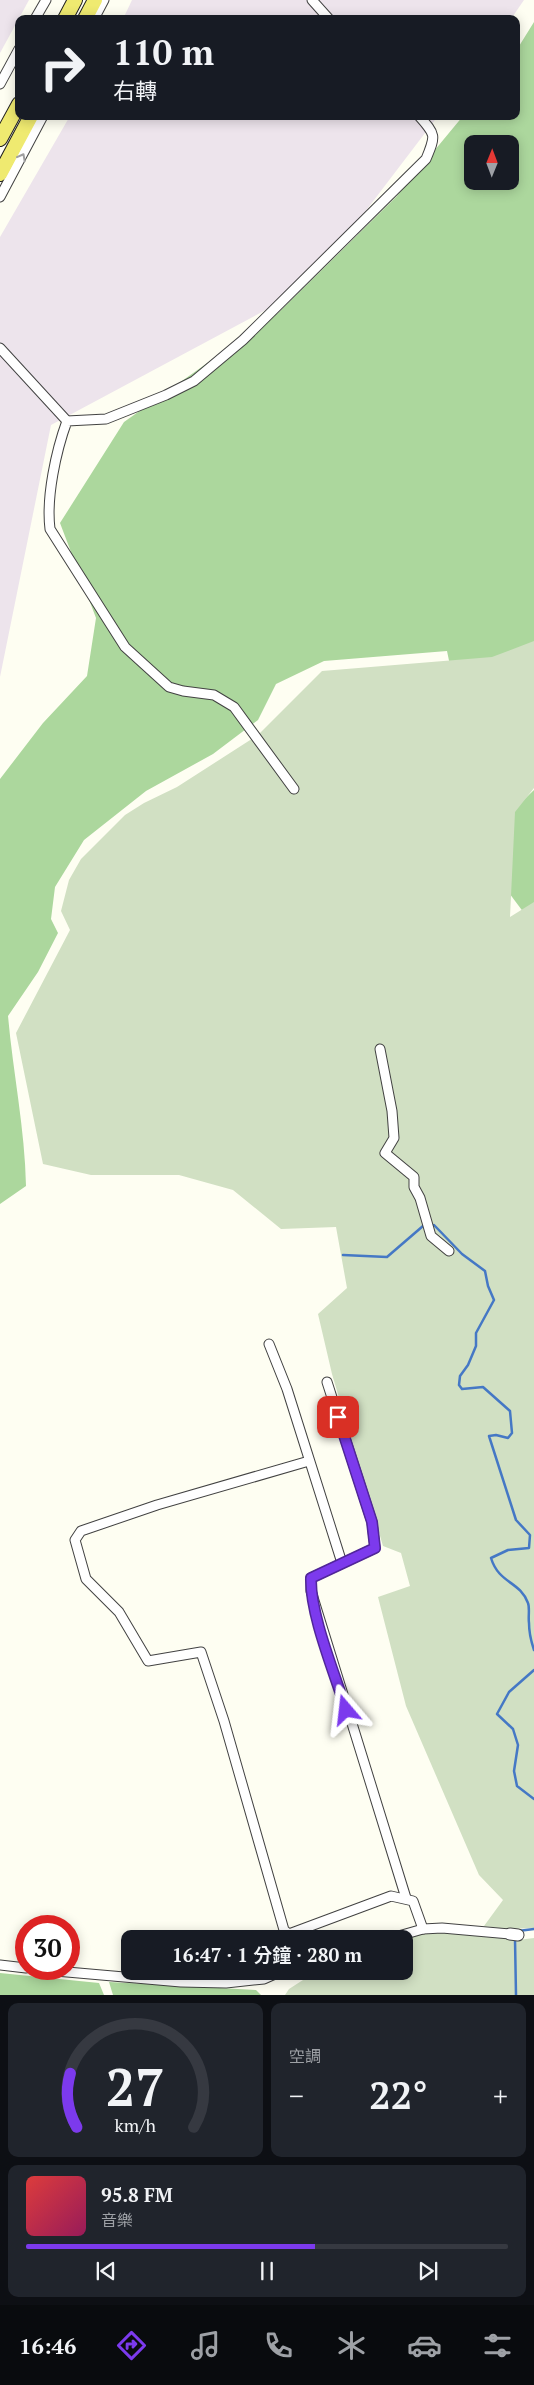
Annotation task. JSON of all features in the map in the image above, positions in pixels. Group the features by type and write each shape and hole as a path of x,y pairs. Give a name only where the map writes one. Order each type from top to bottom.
{"main road":[{"path":"67,15 75,0"},
{"path":"87,15 95,0"},
{"path":"0,139 15,111"},
{"path":"0,174 29,120"}],"street":[{"path":"37,15 46,0"},
{"path":"96,15 103,0"},
{"path":"312,0 325,15"},
{"path":"0,84 15,56"},
{"path":"0,197 41,120"},
{"path":"67,421 106,419 166,396 194,382 243,340 426,159 433,143 432,131 422,120"},
{"path":"0,348 67,421"},
{"path":"67,421 60,438 48,512 50,529 125,648 169,687 183,692 214,694 234,708 294,789"},
{"path":"380,1049 392,1111 394,1138 385,1153 414,1177 414,1187 420,1198 431,1236 448,1251"},
{"path":"269,1344 287,1389 342,1563"},
{"path":"327,1382 372,1522 375,1548 311,1578 311,1591 406,1898"},
{"path":"309,1461 157,1504 80,1531 75,1540 86,1579 119,1612 148,1661 202,1652 230,1739 284,1930 289,1934 390,1896 413,1901 423,1929"},
{"path":"413,1932 423,1929 442,1928 514,1935"},
{"path":"0,1965 15,1967"},
{"path":"80,1973 121,1977"},
{"path":"151,1980 226,1983 254,1980"}],"shaded area":[{"path":"0,0 29,0 21,15 15,15 15,26 0,53"},
{"path":"132,0 524,0 514,15 125,15"},
{"path":"68,120 435,120 307,288 51,425 0,677 0,237"}],"green space":[{"path":"534,22 534,705 469,757 447,651 324,661 276,684 258,720 213,754 146,791 84,840 55,887 51,919 58,933 38,972 8,1016 23,1143 26,1186 0,1204 0,779 43,723 87,676 96,618 60,523 124,422 278,313 396,197 460,120 520,120 520,45"},
{"path":"534,641 534,788 515,812 510,917 534,902 534,1928 507,1929 484,1926 503,1900 479,1875 406,1706 378,1597 410,1586 401,1553 383,1546 332,1374 318,1314 347,1288 336,1227 281,1229 233,1190 179,1175 91,1175 43,1164 16,1033 70,930 61,911 69,880 81,859 125,815 144,803 177,787 258,735 322,671 492,657"},
{"path":"534,790 534,914 527,917 498,878 483,839"},
{"path":"436,1927 518,1940 534,1938 534,1995 285,1995 289,1989 303,1980 413,1980 413,1933"},
{"path":"0,1973 15,1975 15,1980 69,1980 99,1983 104,1995 0,1995"},
{"path":"109,1982 256,1990 261,1995 113,1995"}],"waterway":[{"path":"434,1225 462,1254 485,1271 488,1286 494,1300 476,1333 476,1346 468,1365 460,1376 459,1385 462,1389 483,1387 510,1411 512,1433 508,1438 496,1435 489,1436 516,1520 530,1535 529,1548 508,1550 491,1558 499,1573 520,1590 528,1603 529,1630 534,1650"},
{"path":"343,1255 387,1257 423,1226"},
{"path":"534,1670 509,1692 497,1714 513,1729 518,1745 514,1771 517,1786 534,1799"},
{"path":"518,1931 534,1929"},
{"path":"515,1939 516,1995"}],"route":[{"path":"338,1417 372,1522 375,1548 311,1578 311,1591 317,1616 346,1710"}]}
